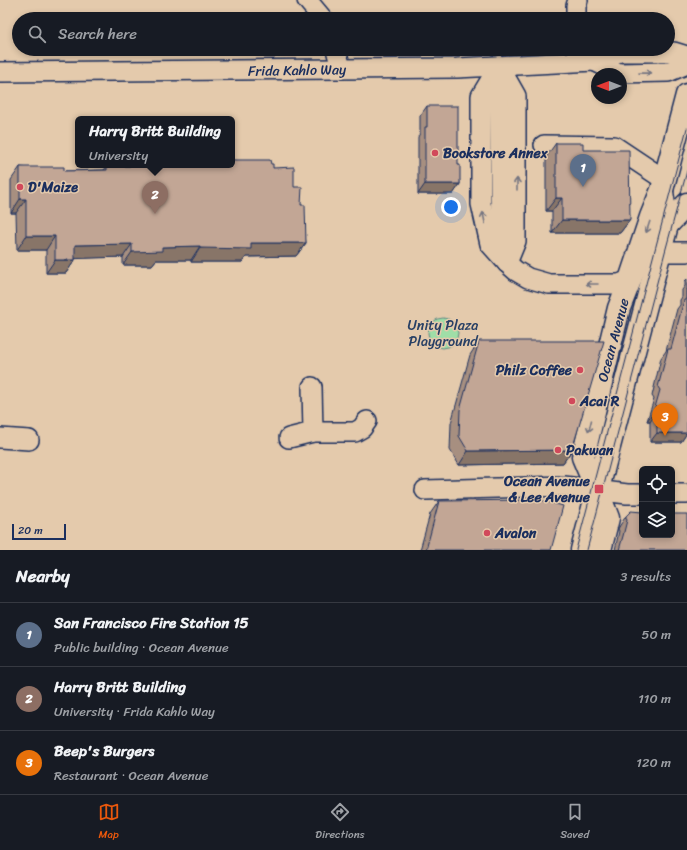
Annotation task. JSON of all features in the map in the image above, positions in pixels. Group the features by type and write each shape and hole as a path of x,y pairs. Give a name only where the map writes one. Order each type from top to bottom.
{"main road":[{"name":"Ocean Avenue","path":"600,550 608,518 583,457 620,308 663,185 687,95"},
{"name":"Ocean Avenue","path":"582,550 667,225 663,185"},
{"name":"Ocean Avenue","path":"667,225 687,204"}],"street":[{"path":"307,0 317,12"},
{"path":"576,12 578,0"},
{"name":"Frida Kahlo Way","path":"675,52 687,56"},
{"path":"338,56 341,69"},
{"name":"Frida Kahlo Way","path":"0,72 457,68 499,66 582,57 619,73 668,72 687,64"},
{"path":"507,264 516,241 516,96 499,66 481,96 481,204 490,244 507,264 516,271 528,278 549,284 619,284 630,280"},
{"path":"544,145 614,146 663,185"},
{"path":"659,252 687,252"},
{"path":"312,387 313,432"},
{"path":"289,438 313,432 355,432 362,428 367,422"},
{"path":"0,438 29,440"},
{"path":"425,490 564,486 627,494 639,494"},
{"path":"675,494 687,494"}],"green space":[{"name":"Unity Plaza Playground","path":"443,318 454,322 458,333 454,344 443,348 432,344 428,333 432,322"}],"building":[{"path":"427,106 458,106 458,165 460,165 460,184 425,184 425,127 427,127"},
{"path":"556,143 583,143 583,150 629,150 630,220 562,220 562,198 556,198"},
{"path":"235,160 270,160 271,164 273,164 273,168 294,167 294,187 302,187 301,205 305,205 306,243 251,243 251,249 200,248 200,246 162,247 162,251 132,252 132,244 75,245 75,260 55,260 55,236 26,236 26,199 20,199 20,167 64,167 64,171 107,170 107,168 235,168"},
{"path":"686,290 687,433 657,433 657,411 654,411 660,390 658,387 668,349 671,349 684,300 686,300"},
{"path":"479,341 604,341 572,450 468,451 459,436 460,410"},
{"name":"Avalon","path":"541,500 563,506 551,550 426,550 439,501"},
{"path":"631,511 639,512 639,538 675,538 675,514 687,514 687,550 619,550 627,520 626,516"}],"tram line":[{"path":"576,550 687,128"},
{"path":"587,550 687,171"}],"place":[{"name":"Bookstore Annex","path":"435,153"},
{"name":"D'Maize","path":"20,187"},
{"name":"San Francisco Fire Station 15","path":"583,187"},
{"name":"Harry Britt Building","path":"155,214"},
{"name":"Philz Coffee","path":"580,370"},
{"name":"Acai R","path":"572,401"},
{"name":"Beep's Burgers","path":"665,436"},
{"name":"Pakwan","path":"558,450"},
{"name":"Ocean Avenue & Lee Avenue","path":"599,489"},
{"name":"Avalon","path":"487,533"}]}
